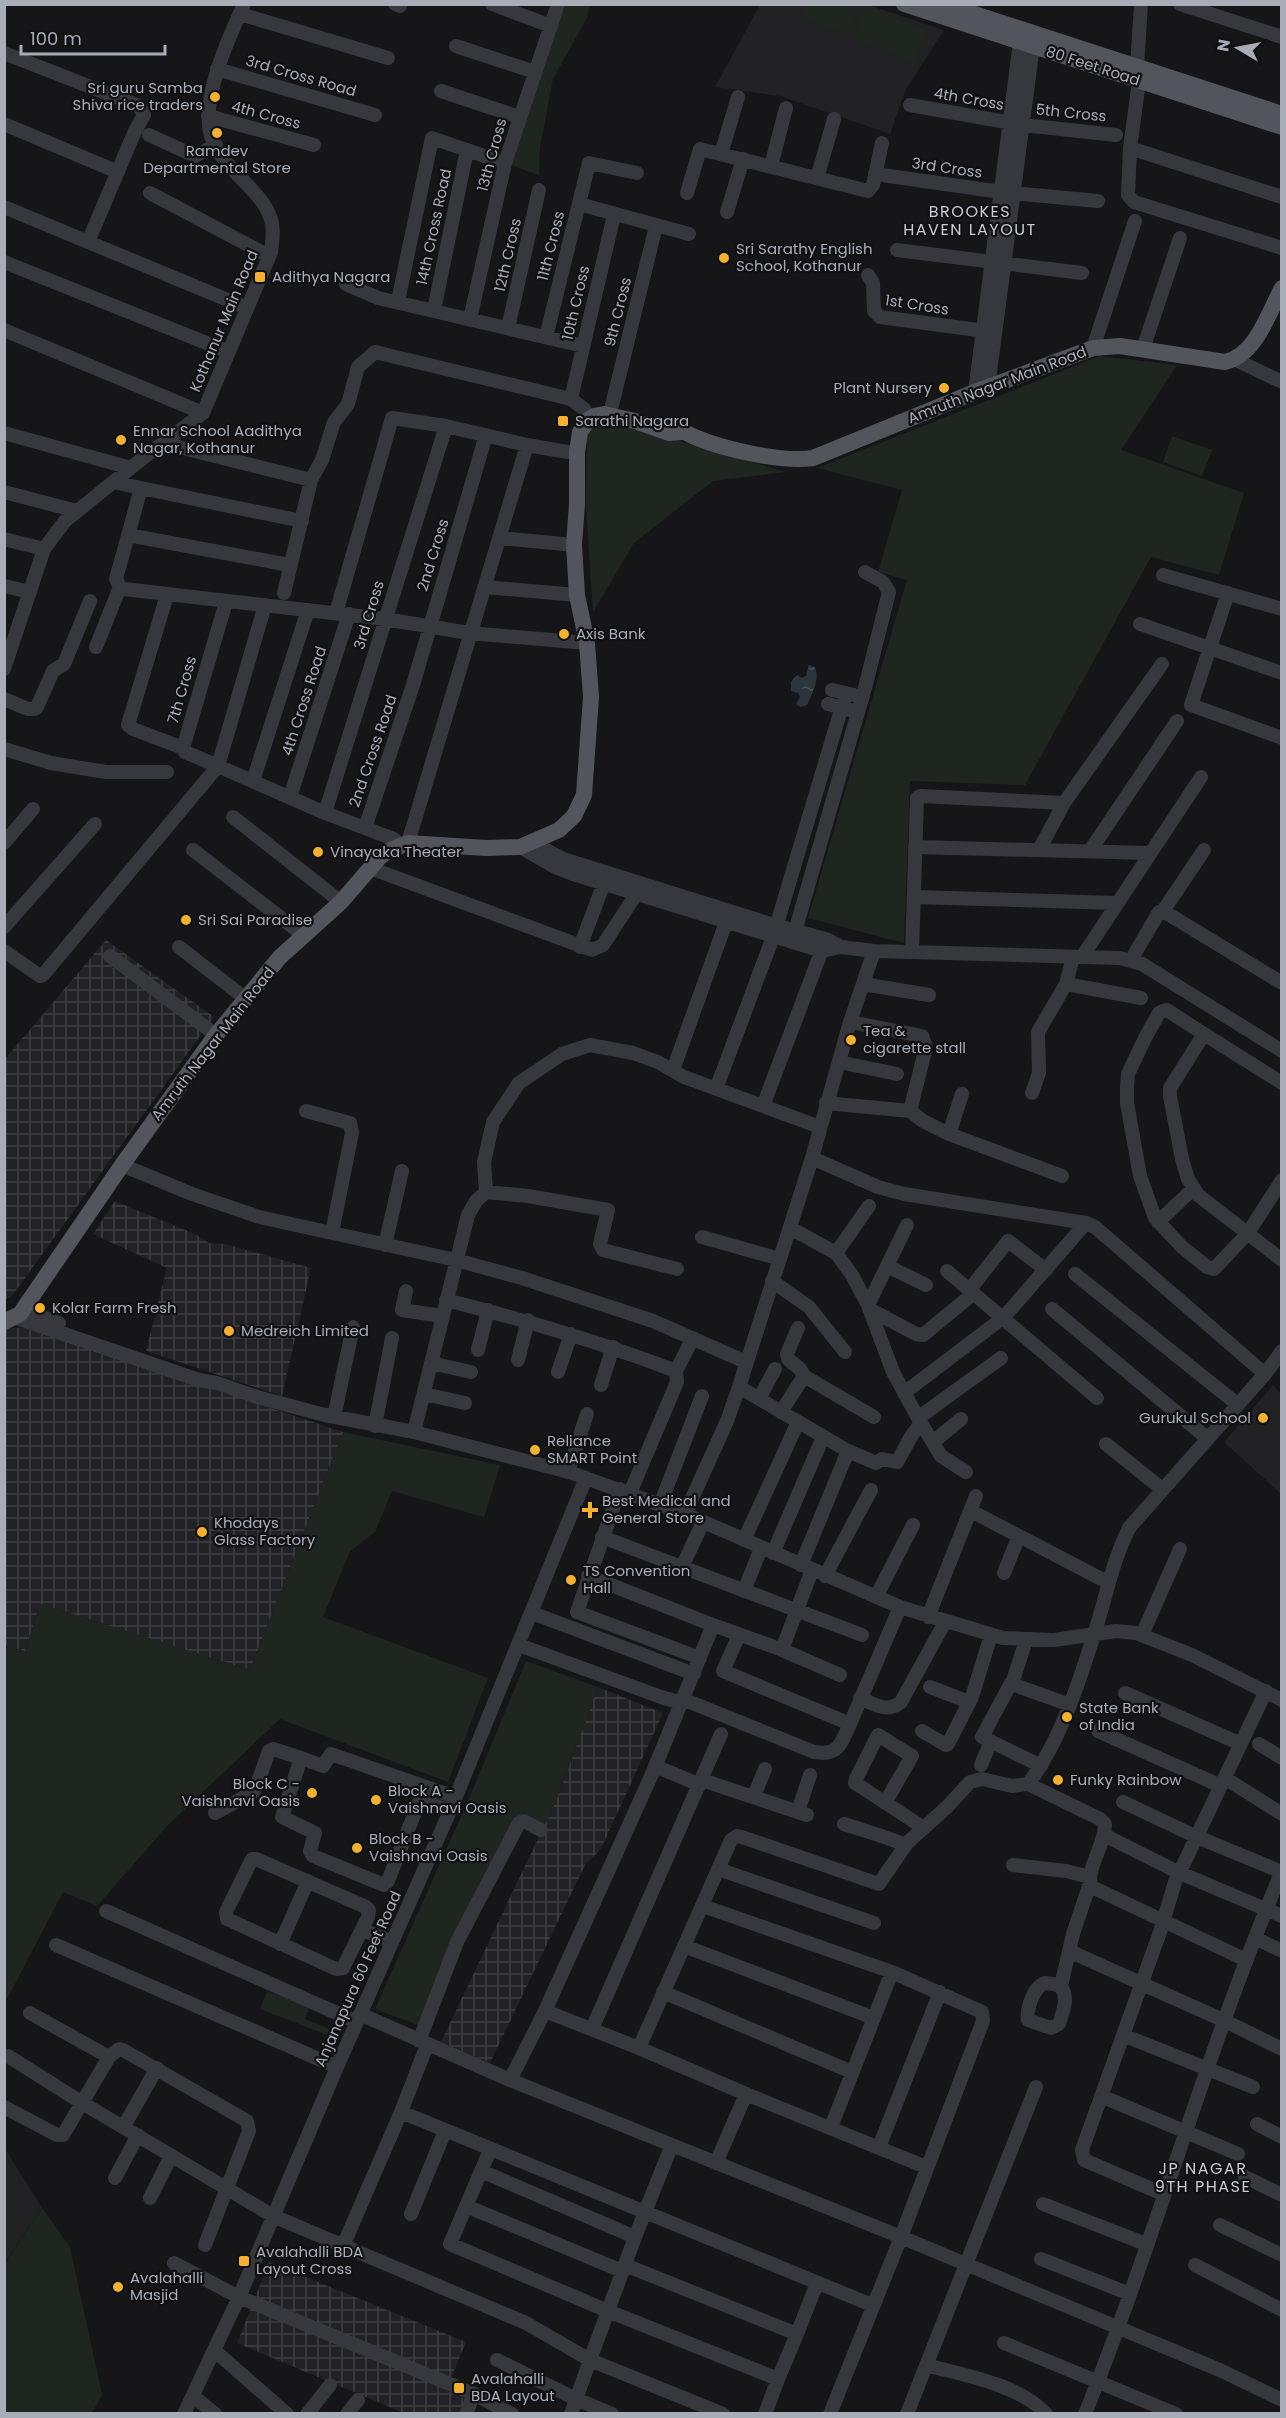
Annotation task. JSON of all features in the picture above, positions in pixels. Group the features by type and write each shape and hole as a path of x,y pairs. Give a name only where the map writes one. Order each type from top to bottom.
{"main road":[{"name":"80 Feet Road","path":"904,4 936,7 1138,74 1281,127"},
{"name":"80 Feet Road","path":"936,7 1027,44 1281,114"},
{"path":"1236,360 1245,353 1256,338 1281,288"},
{"name":"Amruth Nagar Main Road","path":"582,409 602,404 612,405 672,424 682,432 709,443 797,461 813,458 981,390 1093,348 1120,346 1225,362 1236,360"},
{"name":"Amruth Nagar Main Road","path":"582,409 635,421 669,433 682,432"},
{"path":"404,844 486,848 527,845 559,830 574,816 584,795 591,697 587,644 577,596 574,538 568,505 568,452 573,425 582,409"},
{"path":"574,538 577,504 577,452 582,409"},
{"name":"Amruth Nagar Main Road","path":"14,1316 216,1035 280,957 341,902 388,850 404,844"}],"street":[{"path":"492,4 551,26"},
{"name":"13th Cross","path":"470,319 505,163 558,4"},
{"path":"1141,4 1128,195 1134,202 1281,248"},
{"path":"1179,4 1281,38"},
{"path":"242,9 388,58"},
{"name":"Kothanur Main Road","path":"4,669 10,634 30,592 44,549 65,521 203,413 269,256 273,225 265,204 228,166 211,135 208,116 218,69 242,9"},
{"path":"981,390 1027,44"},
{"path":"456,46 535,72"},
{"path":"4,53 139,106 144,115 88,242"},
{"name":"3rd Cross Road","path":"218,69 375,115"},
{"path":"441,91 519,117"},
{"path":"721,154 738,97"},
{"name":"4th Cross","path":"910,105 1016,124"},
{"path":"771,166 786,108"},
{"name":"4th Cross","path":"208,116 314,145"},
{"path":"817,178 834,119"},
{"path":"4,124 118,172"},
{"name":"5th Cross","path":"1016,124 1116,135"},
{"path":"149,135 195,156 216,145"},
{"path":"398,302 432,138 505,163"},
{"path":"687,193 700,149 868,191 873,185 882,143"},
{"path":"1130,148 1281,197"},
{"name":"14th Cross Road","path":"434,310 467,150"},
{"path":"727,212 743,159"},
{"name":"11th Cross","path":"546,337 589,163 637,173"},
{"name":"3rd Cross","path":"875,174 1007,193 1098,201"},
{"name":"12th Cross","path":"508,328 539,190"},
{"path":"150,193 269,256"},
{"path":"579,204 689,234"},
{"path":"4,207 247,308"},
{"name":"10th Cross","path":"582,409 583,346 614,215"},
{"path":"1093,348 1135,221"},
{"name":"9th Cross","path":"612,405 656,226"},
{"path":"1143,349 1180,238"},
{"path":"897,250 1082,273"},
{"path":"4,262 229,352"},
{"name":"1st Cross","path":"868,276 873,283 874,311 880,317 989,332"},
{"path":"346,284 378,298 583,346"},
{"path":"4,330 203,413"},
{"path":"284,593 311,480 322,460 334,422 348,404 358,367 375,352 582,409"},
{"path":"1236,360 1281,382"},
{"name":"4th Cross Road","path":"290,797 343,613 391,420 395,417 446,426"},
{"path":"446,426 568,452"},
{"name":"3rd Cross","path":"325,813 446,426"},
{"path":"4,433 131,468"},
{"name":"2nd Cross","path":"413,685 486,435"},
{"path":"163,443 311,480"},
{"path":"404,844 527,445"},
{"path":"114,482 302,521"},
{"path":"96,647 120,587 116,579 141,488"},
{"path":"4,492 77,511"},
{"path":"128,535 290,565"},
{"path":"499,538 574,538"},
{"path":"4,539 44,549"},
{"path":"793,937 858,712 889,592 883,582 868,574"},
{"path":"1163,575 1281,609"},
{"path":"4,586 30,592"},
{"path":"120,587 226,602 343,613 469,633 587,644"},
{"path":"484,587 577,596"},
{"path":"1228,593 1191,705 1281,738"},
{"path":"167,595 128,724 133,729 183,748"},
{"path":"4,699 28,709 37,707 53,671 64,664 90,601"},
{"name":"7th Cross","path":"226,602 183,748 184,752 325,813 394,838 404,844"},
{"path":"4,951 40,976 43,975 218,766 266,605"},
{"path":"253,781 308,610"},
{"path":"1140,624 1281,673"},
{"path":"1039,849 1064,803 1162,664"},
{"name":"2nd Cross Road","path":"364,828 413,685"},
{"path":"858,712 842,708 830,697 846,693 862,697"},
{"path":"716,1089 775,932 846,693"},
{"path":"1090,851 1177,721"},
{"path":"4,749 51,763 96,770 167,772"},
{"path":"1032,1093 1039,1073 1038,1032 1066,984 1078,957 1201,777"},
{"path":"912,952 916,801 920,796 1064,803"},
{"path":"4,843 33,809"},
{"path":"233,817 341,902"},
{"path":"4,927 95,824"},
{"path":"527,845 555,867 726,922 775,932"},
{"path":"527,845 775,932 824,945 874,951 1131,960 1142,964 1281,1051"},
{"path":"915,847 1150,853"},
{"path":"193,850 303,935"},
{"path":"1131,960 1159,912 1163,911 1204,850"},
{"path":"370,868 592,950 603,945 637,893"},
{"path":"580,947 604,883"},
{"path":"914,897 1116,903"},
{"path":"1163,911 1281,983"},
{"path":"673,1070 726,922"},
{"path":"763,1106 824,945"},
{"path":"179,947 246,999"},
{"path":"685,1514 727,1421 739,1387 812,1158 850,1022 874,951"},
{"path":"110,956 216,1035"},
{"path":"863,984 929,995"},
{"path":"1066,984 1141,998"},
{"path":"1281,1083 1167,1010 1162,1011 1154,1021 1128,1074 1127,1103 1140,1176 1158,1222 1182,1247 1210,1269 1220,1265 1248,1233 1281,1180"},
{"path":"850,1022 922,1036 926,1047 910,1110"},
{"path":"1204,1034 1170,1088 1182,1160 1188,1179 1198,1195 1281,1260"},
{"path":"486,1192 484,1162 493,1122 519,1083 562,1054 590,1045 633,1053 716,1089 820,1127"},
{"path":"839,1062 897,1074"},
{"path":"949,1134 962,1094"},
{"path":"826,1103 910,1110 923,1121 949,1134 1062,1176"},
{"path":"306,1111 350,1123 352,1133 332,1233"},
{"path":"812,1158 878,1187 904,1194 1086,1223 1102,1232 1265,1374"},
{"path":"122,1165 192,1194 259,1217 456,1260 555,1288 653,1321 746,1362"},
{"path":"385,1245 402,1171"},
{"path":"1158,1222 1194,1188"},
{"path":"414,1432 468,1215 476,1201 486,1192 528,1196 608,1210 601,1248 677,1269"},
{"path":"836,1252 869,1206"},
{"path":"904,1393 1004,1317 1086,1223"},
{"path":"868,1307 907,1225"},
{"path":"790,1228 836,1252 852,1275 868,1307 880,1343 920,1421 941,1456 966,1472"},
{"path":"702,1236 780,1259"},
{"path":"868,1307 916,1334 923,1335 972,1291 1008,1241 1046,1270"},
{"path":"887,1266 926,1285"},
{"path":"947,1271 1097,1398"},
{"path":"1075,1274 1237,1404"},
{"path":"772,1281 809,1307 845,1352"},
{"path":"406,1291 402,1310 442,1316"},
{"path":"446,1300 528,1320 613,1347 676,1371"},
{"path":"478,1350 488,1310"},
{"path":"1052,1310 1207,1438"},
{"path":"14,1316 211,1377 217,1383 257,1397 375,1426 414,1432 568,1472 685,1514 767,1551 928,1617 991,1635 1026,1640 1054,1640 1116,1631 1142,1635 1192,1655 1266,1690 1281,1700"},
{"path":"518,1360 528,1320"},
{"path":"334,1416 353,1327"},
{"path":"798,1328 787,1354 788,1359 800,1369 804,1376 874,1417"},
{"path":"558,1372 571,1334"},
{"path":"375,1426 392,1338"},
{"path":"693,1338 676,1371 677,1382 602,1538 577,1612 700,1658"},
{"path":"601,1385 613,1347"},
{"path":"1028,1784 1041,1766 1070,1705 1094,1634 1116,1554 1129,1528 1265,1374 1281,1351"},
{"path":"739,1387 848,1451 876,1463 882,1459 894,1463 897,1462 920,1421 1001,1359"},
{"path":"431,1363 471,1372"},
{"path":"759,1399 775,1369"},
{"path":"781,1412 804,1376"},
{"path":"423,1394 465,1403"},
{"path":"660,1505 702,1396"},
{"path":"568,1472 587,1414"},
{"path":"933,1442 961,1419"},
{"path":"744,1540 798,1422"},
{"path":"744,1591 767,1551 823,1437"},
{"path":"1106,1444 1162,1489"},
{"path":"780,1649 783,1647 813,1570 848,1451"},
{"name":"Anjanapura 60 Feet Road","path":"184,2414 239,2297 358,2018 450,1812 586,1478"},
{"path":"813,1570 871,1490"},
{"path":"928,1617 976,1496"},
{"path":"971,1511 1108,1582"},
{"path":"682,1567 703,1522"},
{"path":"876,1597 913,1525"},
{"path":"1004,1573 1019,1536"},
{"path":"602,1538 862,1635"},
{"path":"1142,1635 1180,1549"},
{"path":"588,1576 780,1649 840,1675"},
{"path":"519,1645 661,1697 690,1702 822,1753 834,1752 838,1749 850,1724 900,1607"},
{"path":"532,1613 694,1674"},
{"path":"860,1698 888,1709 901,1702 945,1622"},
{"path":"510,2080 545,2011 655,1766 713,1625"},
{"path":"739,1635 723,1671 850,1724"},
{"path":"922,1731 947,1744 969,1702 991,1635"},
{"path":"1026,1640 1011,1683 982,1737 1041,1766"},
{"path":"1011,1683 1070,1705"},
{"path":"930,1687 969,1702"},
{"path":"1163,2194 1084,2160 1082,2156 1180,1873 1266,1690"},
{"path":"1125,1693 1241,1744"},
{"path":"1098,1731 1223,1782 1281,1814"},
{"path":"592,2030 721,1734"},
{"path":"885,1803 912,1756 879,1735 855,1781 885,1803 924,1828"},
{"path":"981,1764 991,1741"},
{"path":"1259,1744 1281,1758"},
{"path":"215,1813 252,1793 269,1751 273,1749 323,1766 331,1754 423,1793 450,1812"},
{"path":"302,1758 282,1817 315,1833 310,1851 313,1856 381,1884 388,1881 423,1793"},
{"path":"655,1766 701,1783 754,1796 802,1813 810,1775"},
{"path":"754,1796 765,1769"},
{"path":"639,2048 731,1840 737,1836 879,1884 905,1845 975,1779 1012,1786 1028,1784 1100,1819 1105,1824 1104,1835 1069,1951 1061,1986"},
{"path":"423,1793 455,1797"},
{"path":"1085,2414 1119,2329 1163,2194 1246,1960 1281,1871 1197,1837 1123,1802"},
{"path":"343,2246 401,2112 457,1942 519,1823 524,1821 542,1830"},
{"path":"844,1824 869,1833 883,1835 905,1845"},
{"path":"1104,1835 1180,1873 1281,1916"},
{"path":"252,1858 308,1881 366,1907 369,1913 346,1965 339,1969 229,1921 226,1912 252,1858"},
{"path":"1013,1865 1066,1871 1090,1880"},
{"path":"718,1869 874,1923"},
{"path":"1090,1880 1092,1887 1246,1960"},
{"path":"280,1944 308,1881"},
{"path":"703,1906 892,1972 979,2008 982,2012 983,2021 901,2237 830,2414"},
{"path":"106,1911 672,2147 901,2237 1222,2371 1281,2400"},
{"path":"363,1930 392,1942"},
{"path":"1255,1938 1281,1952"},
{"path":"56,1945 337,2067"},
{"path":"684,1946 874,2018"},
{"path":"1069,1951 1225,2021 1281,2049"},
{"path":"831,2127 892,1972"},
{"path":"663,1992 852,2072"},
{"path":"879,2147 940,1992"},
{"path":"545,2011 926,2167"},
{"path":"30,2013 110,2057"},
{"path":"1123,2036 1253,2087"},
{"path":"4,2107 57,2135 63,2135 84,2104 110,2057 115,2050 123,2050 248,2121 249,2132 205,2245"},
{"path":"8,2056 84,2104 273,2216 526,2323 590,2360 723,2414"},
{"path":"124,2126 157,2068"},
{"path":"907,2414 1036,2087"},
{"path":"716,2163 746,2094"},
{"path":"1101,2096 1238,2154"},
{"path":"401,2112 872,2305"},
{"path":"1257,2124 1281,2137"},
{"path":"411,2214 445,2131"},
{"path":"115,2178 138,2135"},
{"path":"572,2414 623,2268 672,2147"},
{"path":"490,2150 450,2244 608,2311 778,2379"},
{"path":"150,2198 171,2156"},
{"path":"481,2171 635,2238"},
{"path":"1245,2177 1281,2194"},
{"path":"1043,2204 1146,2244"},
{"path":"466,2205 797,2334"},
{"path":"1220,2225 1281,2255"},
{"path":"1041,2259 1130,2294"},
{"path":"174,2263 239,2297 474,2394 512,2414"},
{"path":"1195,2265 1281,2310"},
{"path":"765,2414 817,2283"},
{"path":"1004,2343 1176,2414"},
{"path":"215,2350 287,2414"},
{"path":"497,2360 612,2414"},
{"path":"927,2365 1011,2390 1028,2397 1046,2414"},
{"path":"307,2414 330,2385"},
{"path":"466,2414 474,2394"},
{"path":"193,2396 214,2414"},
{"path":"348,2414 358,2400"}],"shaded area":[{"path":"807,4 845,5 857,9 847,35 802,17"},
{"path":"563,5 589,5 588,16 553,79 540,147 539,175 508,164"},
{"path":"760,5 868,5 944,30 906,89 890,134 780,96 715,87"},
{"path":"865,6 927,30 915,62 853,38"},
{"path":"1100,356 1177,365 1121,450 1244,493 1219,575 1151,557 1025,785 910,781 904,943 808,918 907,580 878,572 902,490 817,468"},
{"path":"608,420 785,472 713,481 634,543 593,612 586,506 587,437 594,423"},
{"path":"1172,436 1212,450 1202,476 1163,462"},
{"path":"106,940 214,1017 12,1296 5,1300 5,1059"},
{"name":"Medreich Limited","path":"115,1201 197,1235 209,1243 225,1244 311,1268 282,1396 146,1351 167,1268 93,1234"},
{"path":"27,1327 343,1432 250,1670 40,1604 25,1651 5,1645 4,1329"},
{"name":"Gurukul School","path":"1273,1385 1281,1394 1281,1494 1224,1442"},
{"path":"343,1432 500,1465 484,1517 392,1491 375,1532 350,1551 323,1617 488,1678 448,1782 280,1719 167,1826 97,1906 63,1892 5,2003 5,1645 25,1651 40,1604 250,1670"},
{"path":"526,1661 598,1687 556,1801 545,1824 524,1813 518,1817 467,1909 418,2025 375,2009 471,1794"},
{"path":"598,1687 663,1713 601,1849 585,1865 490,2063 441,2042 556,1801"},
{"path":"267,1991 309,2007 305,2019 332,2030 330,2036 260,2009"},
{"path":"4,2147 42,2208 7,2260 4,2258"},
{"path":"42,2208 70,2247 102,2395 92,2413 8,2414 5,2411 5,2264"},
{"path":"269,2262 466,2342 446,2390 465,2399 459,2413 404,2413 237,2343"}],"water":[{"path":"809,665 815,667 816,681 807,705 800,707 796,704 800,697 798,693 791,691 791,682 797,675 802,678 806,676"}],"place":[{"name":"Sri guru Samba Shiva rice traders","path":"215,97"},
{"name":"Ramdev Departmental Store","path":"217,133"},
{"name":"Sri Sarathy English School, Kothanur","path":"724,258"},
{"name":"Adithya Nagara","path":"260,277"},
{"name":"Plant Nursery","path":"944,388"},
{"name":"Sarathi Nagara","path":"563,421"},
{"name":"Ennar School Aadithya Nagar, Kothanur","path":"121,440"},
{"name":"Axis Bank","path":"564,634"},
{"name":"Vinayaka Theater","path":"318,852"},
{"name":"Sri Sai Paradise","path":"186,920"},
{"name":"Tea & cigarette stall","path":"851,1040"},
{"name":"Kolar Farm Fresh","path":"40,1308"},
{"name":"Medreich Limited","path":"229,1331"},
{"name":"Gurukul School","path":"1263,1418"},
{"name":"Reliance SMART Point","path":"535,1450"},
{"name":"Best Medical and General Store","path":"590,1510"},
{"name":"Khodays Glass Factory","path":"202,1532"},
{"name":"TS Convention Hall","path":"571,1580"},
{"name":"State Bank of India","path":"1067,1717"},
{"name":"Funky Rainbow","path":"1058,1780"},
{"name":"Block C - Vaishnavi Oasis","path":"312,1793"},
{"name":"Block A - Vaishnavi Oasis","path":"376,1800"},
{"name":"Block B - Vaishnavi Oasis","path":"357,1848"},
{"name":"Avalahalli BDA Layout Cross","path":"244,2261"},
{"name":"Avalahalli Masjid","path":"118,2287"},
{"name":"Avalahalli BDA Layout","path":"459,2388"}],"district":[{"name":"BROOKES HAVEN LAYOUT","path":"970,220"},
{"name":"JP NAGAR 9TH PHASE","path":"1203,2177"}]}
